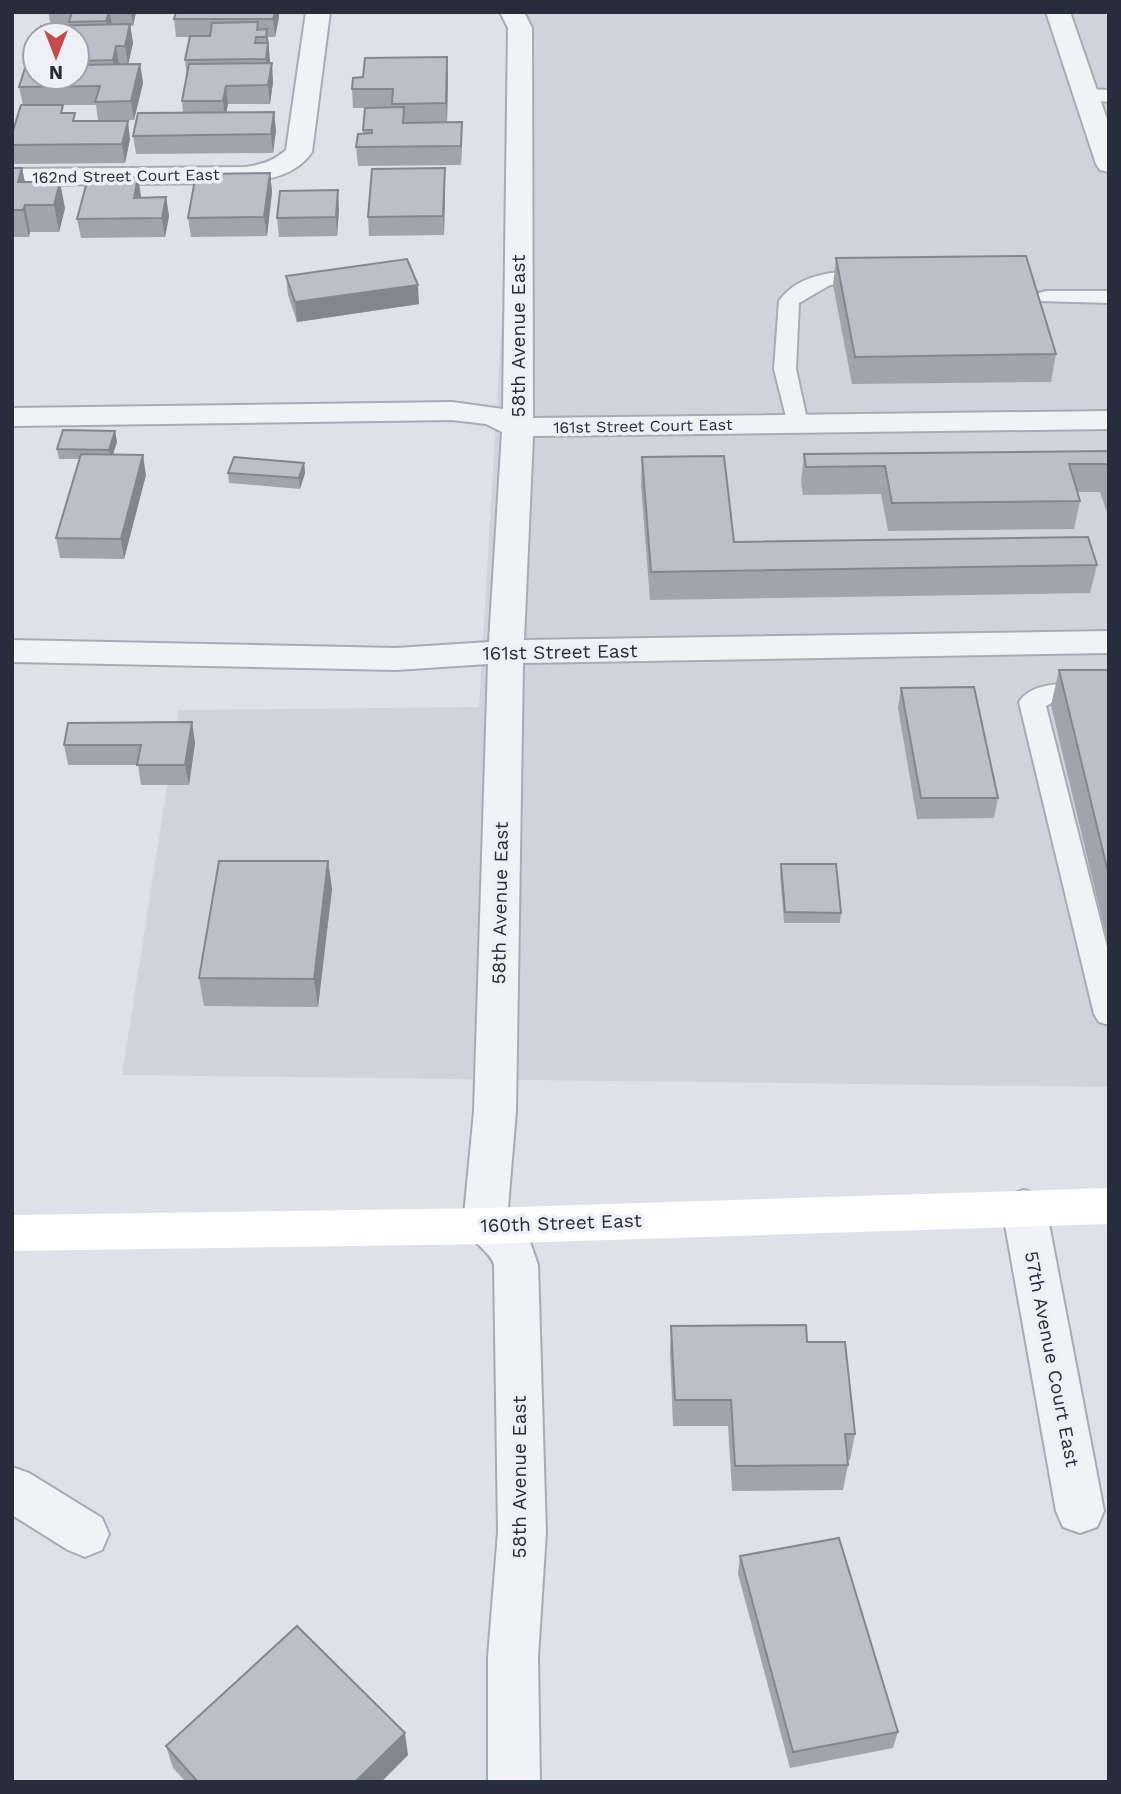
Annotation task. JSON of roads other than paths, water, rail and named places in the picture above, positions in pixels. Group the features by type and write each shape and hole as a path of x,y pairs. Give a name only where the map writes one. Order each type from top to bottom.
{"main road":[{"name":"160th Street East","path":"12,1233 485,1226 1109,1206"}],"street":[{"name":"162nd Street Court East","path":"12,177 245,175 269,172 292,162 299,152 317,12"},
{"name":"58th Avenue East","path":"512,12 520,28 518,427 506,652 495,1111 485,1226 512,1249 516,1265 522,1532 513,1657 514,1782"},
{"path":"1058,12 1097,96 1109,164"},
{"name":"161st Street Court East","path":"12,417 452,411 492,415 518,427 1109,420"},
{"name":"161st Street East","path":"12,651 396,659 506,652 1109,642"},
{"name":"57th Avenue Court East","path":"1024,1208 1080,1511"},
{"path":"12,1489 85,1534"}],"lane":[{"path":"797,424 785,369 789,300 810,283 830,278 892,276"},
{"path":"1046,297 1109,297"},
{"path":"1109,693 1049,694 1032,702 1109,1014"}]}
